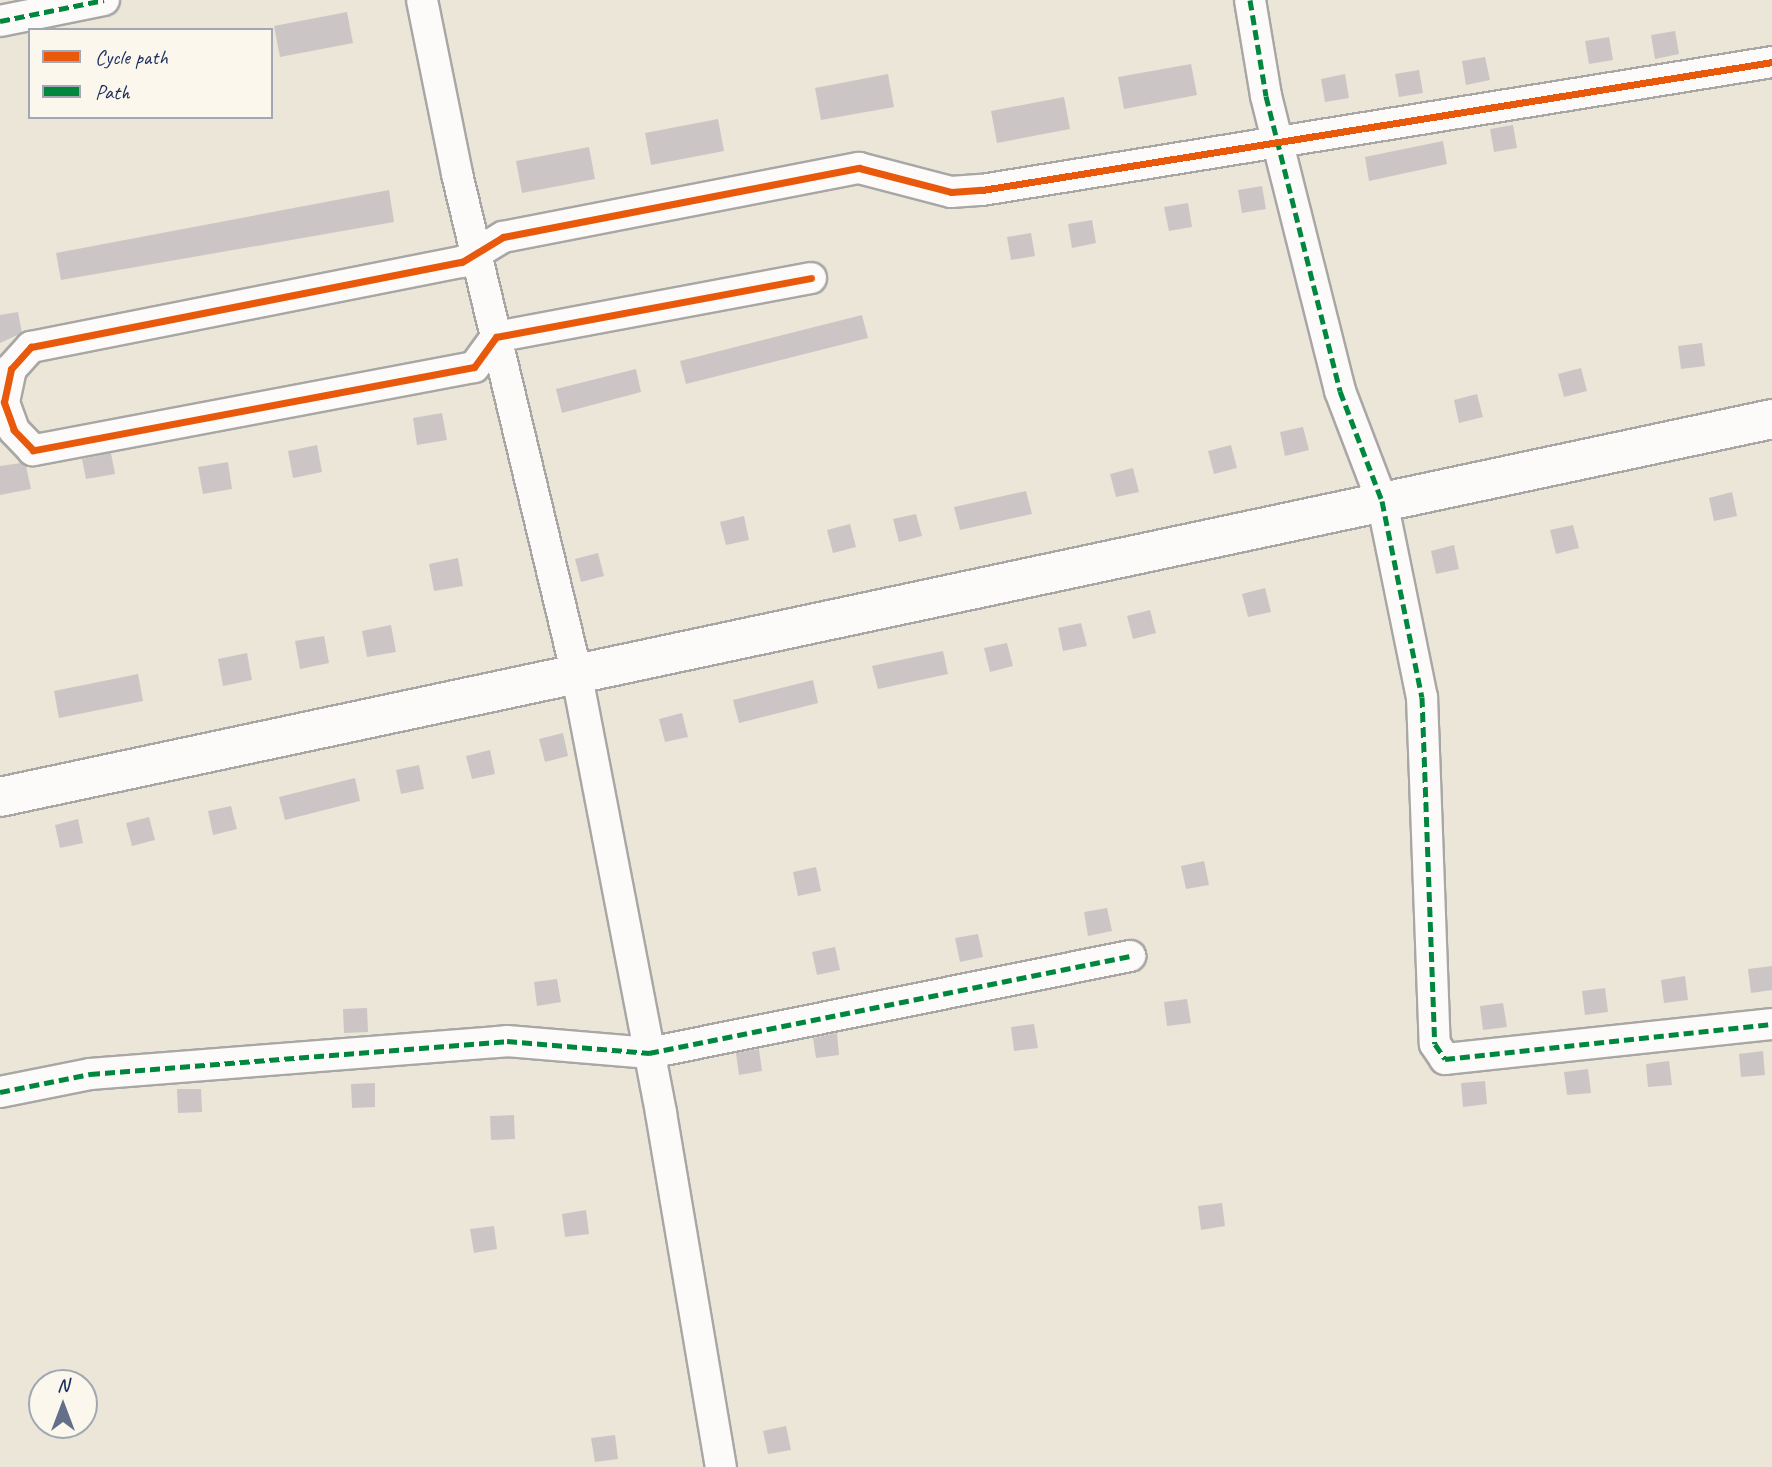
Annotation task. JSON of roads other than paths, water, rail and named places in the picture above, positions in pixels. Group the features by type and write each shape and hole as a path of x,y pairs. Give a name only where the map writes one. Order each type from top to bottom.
{"main road":[{"path":"0,797 576,671 1772,419"}],"street":[{"path":"0,21 104,0"},
{"path":"422,0 476,252 576,671 649,1053 722,1467"},
{"path":"1250,0 1277,140 1340,391 1382,501 1422,697 1435,1044 1445,1059 1772,1024"},
{"path":"811,278 496,337 474,367 33,450 14,430 4,402 12,369 31,347 462,262 503,237 859,168 951,192 982,190 1277,140 1772,62"},
{"path":"0,1092 90,1074 507,1041 649,1053 1130,956"}]}
